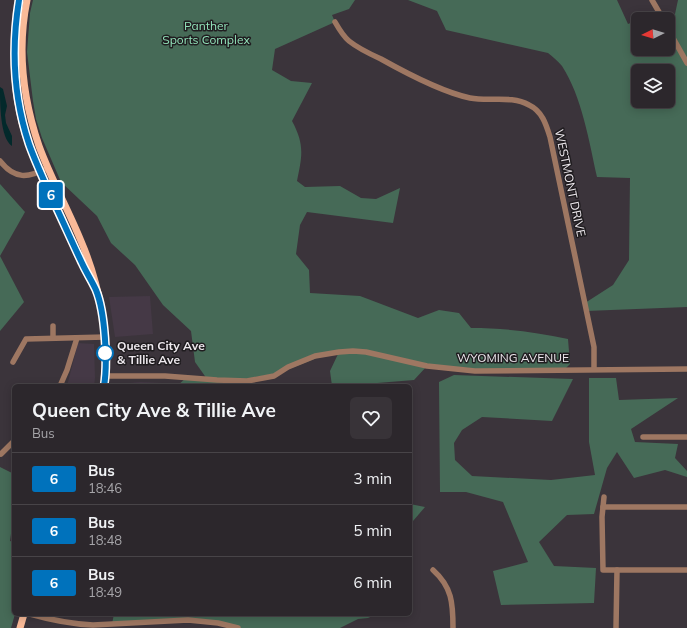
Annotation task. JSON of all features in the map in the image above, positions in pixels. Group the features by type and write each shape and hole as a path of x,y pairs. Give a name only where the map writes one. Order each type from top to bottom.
{"main road":[{"path":"19,0 14,45 14,71 22,120 29,144 41,172 73,245 96,290"},
{"path":"27,0 23,26 22,61 28,107 33,127 48,168 90,265 102,312 105,337 106,376 104,384"},
{"path":"20,628 23,616"}],"street":[{"path":"652,0 659,12"},
{"name":"WESTMONT DRIVE","path":"335,22 338,29 348,40 361,49 420,79 470,98 521,101 532,106 542,116 550,137 585,303 594,347 594,369"},
{"path":"675,42 687,63"},
{"path":"0,161 5,168 20,176 29,176 48,168"},
{"path":"52,326 53,338"},
{"path":"13,362 26,339 105,337"},
{"path":"61,384 77,338"},
{"name":"WYOMING AVENUE","path":"106,376 165,376 247,381 274,376 288,367 315,356 353,351 366,352 427,366 475,371 687,369"},
{"path":"643,436 687,437"},
{"path":"1,454 12,443"},
{"path":"604,498 602,517 603,570 687,570"},
{"path":"603,508 687,507"},
{"path":"433,570 443,581 450,594 453,609 453,628"},
{"path":"616,628 617,570"},
{"path":"37,616 64,623 93,625 188,620 238,628"},
{"path":"45,616 48,619"}],"shaded area":[{"path":"150,296 153,334 115,337 109,297"},
{"path":"78,343 94,344 94,384 68,384"},
{"path":"141,382 164,383 164,384 117,384"}],"green space":[{"name":"Panther Sports Complex","path":"33,0 355,0 349,9 332,15 335,22 275,49 272,70 291,81 312,83 292,121 301,144 301,157 297,181 305,187 340,186 361,198 376,199 400,188 393,223 307,212 300,225 296,254 309,270 310,293 360,296 418,318 439,310 459,313 471,328 520,331 568,339 570,364 564,370 475,371 427,366 414,380 365,384 332,384 330,371 339,352 327,354 279,373 235,381 235,384 179,384 187,377 207,379 195,362 191,331 163,305 135,265 111,243 97,216 61,182 42,138 36,119 27,52 30,13"},
{"path":"408,0 617,0 628,24 631,23 631,56 675,56 675,14 678,0 687,0 687,307 586,311 585,303 613,285 629,260 630,178 597,177 588,134 575,91 562,66 548,53 446,30 437,11"},
{"path":"0,184 25,212 0,256"},
{"path":"0,256 24,302 0,331"},
{"path":"454,375 573,379 552,421 482,417 462,430 454,443 455,460 472,476 551,480 595,475 589,442 589,378 616,378 619,400 678,398 631,429 635,442 678,444 675,458 687,471 687,477 665,470 634,478 617,452 607,468 594,514 567,515 539,542 554,566 596,568 594,603 501,605 493,571 528,562 503,502 466,492 440,492 439,382"},
{"path":"0,467 12,473 12,526 10,541 12,542 12,616 14,616 11,628 0,628"},
{"path":"412,504 425,507 412,522"},
{"path":"114,616 372,616 358,619 340,628 238,628 203,621 112,624"}],"water":[{"path":"0,87 3,89 7,106 5,115 6,123 12,136 12,146 5,136 3,128"}],"bus line":[{"name":"6","path":"19,0 14,45 14,71 22,120 29,144 41,172 73,245 96,290 102,312 105,337 106,376 104,384"}],"place":[{"name":"Queen City Ave & Tillie Ave","path":"105,353"}]}
